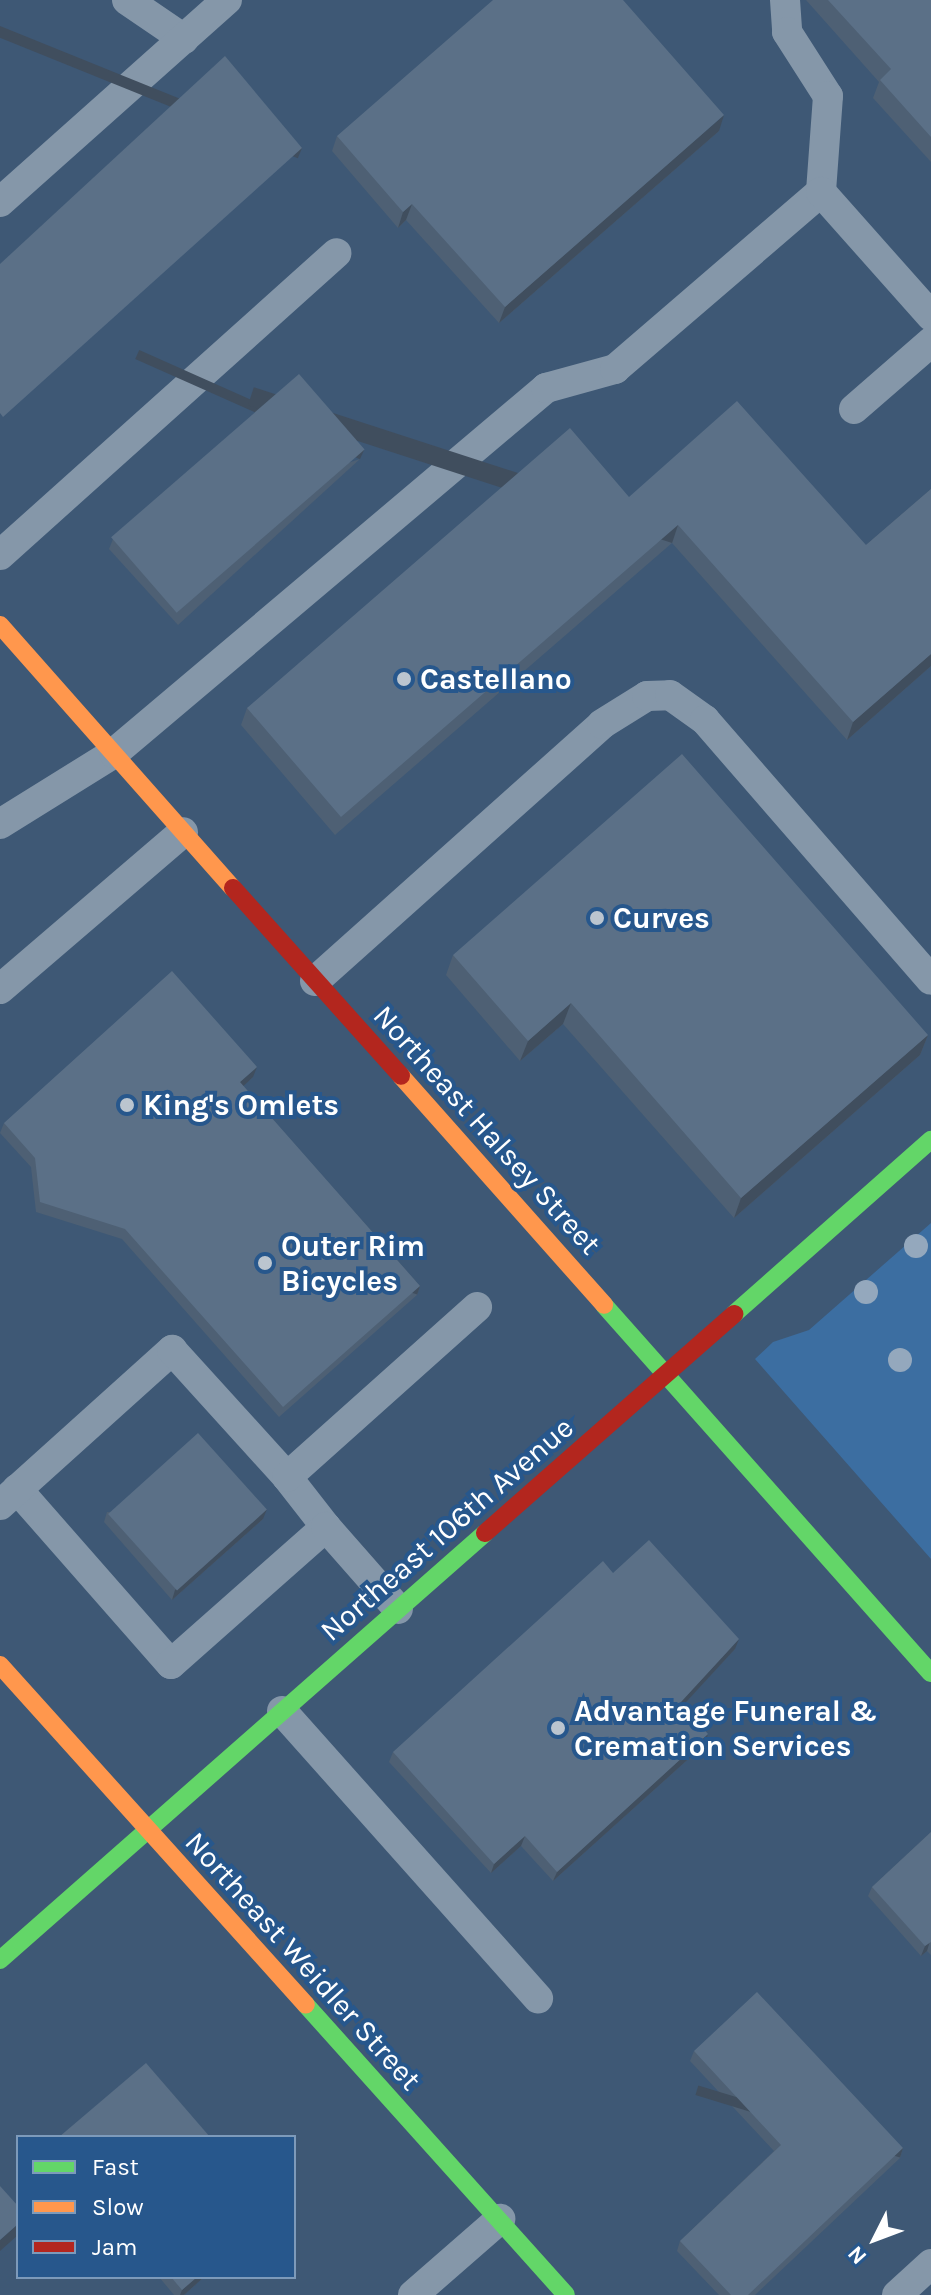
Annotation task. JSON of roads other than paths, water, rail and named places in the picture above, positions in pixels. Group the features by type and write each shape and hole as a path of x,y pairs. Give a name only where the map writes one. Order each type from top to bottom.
{"main road":[{"name":"Northeast Halsey Street","path":"0,625 931,1673"},
{"name":"Northeast 106th Avenue","path":"0,1960 931,1140"},
{"name":"Northeast Weidler Street","path":"0,1665 566,2295"}],"lane":[{"path":"127,0 184,39"},
{"path":"5,810 114,753 546,388 615,369 821,192 828,96 787,32 785,0"},
{"path":"0,202 184,39 213,5"},
{"path":"821,192 931,316"},
{"path":"0,555 336,253"},
{"path":"854,409 931,342"},
{"path":"315,981 602,724 647,696 670,695 705,720 931,980"},
{"path":"0,989 183,832"},
{"path":"287,1477 477,1307"},
{"path":"326,1527 171,1664 9,1497 172,1350 287,1477 398,1609"},
{"path":"282,1711 538,1998"},
{"path":"413,2295 500,2219"},
{"path":"897,2295 931,2264"}],"place":[{"name":"Castellano","path":"404,679"},
{"name":"Curves","path":"597,918"},
{"name":"King's Omlets","path":"127,1105"},
{"name":"Outer Rim Bicycles","path":"265,1263"},
{"name":"Advantage Funeral & Cremation Services","path":"558,1728"}]}
